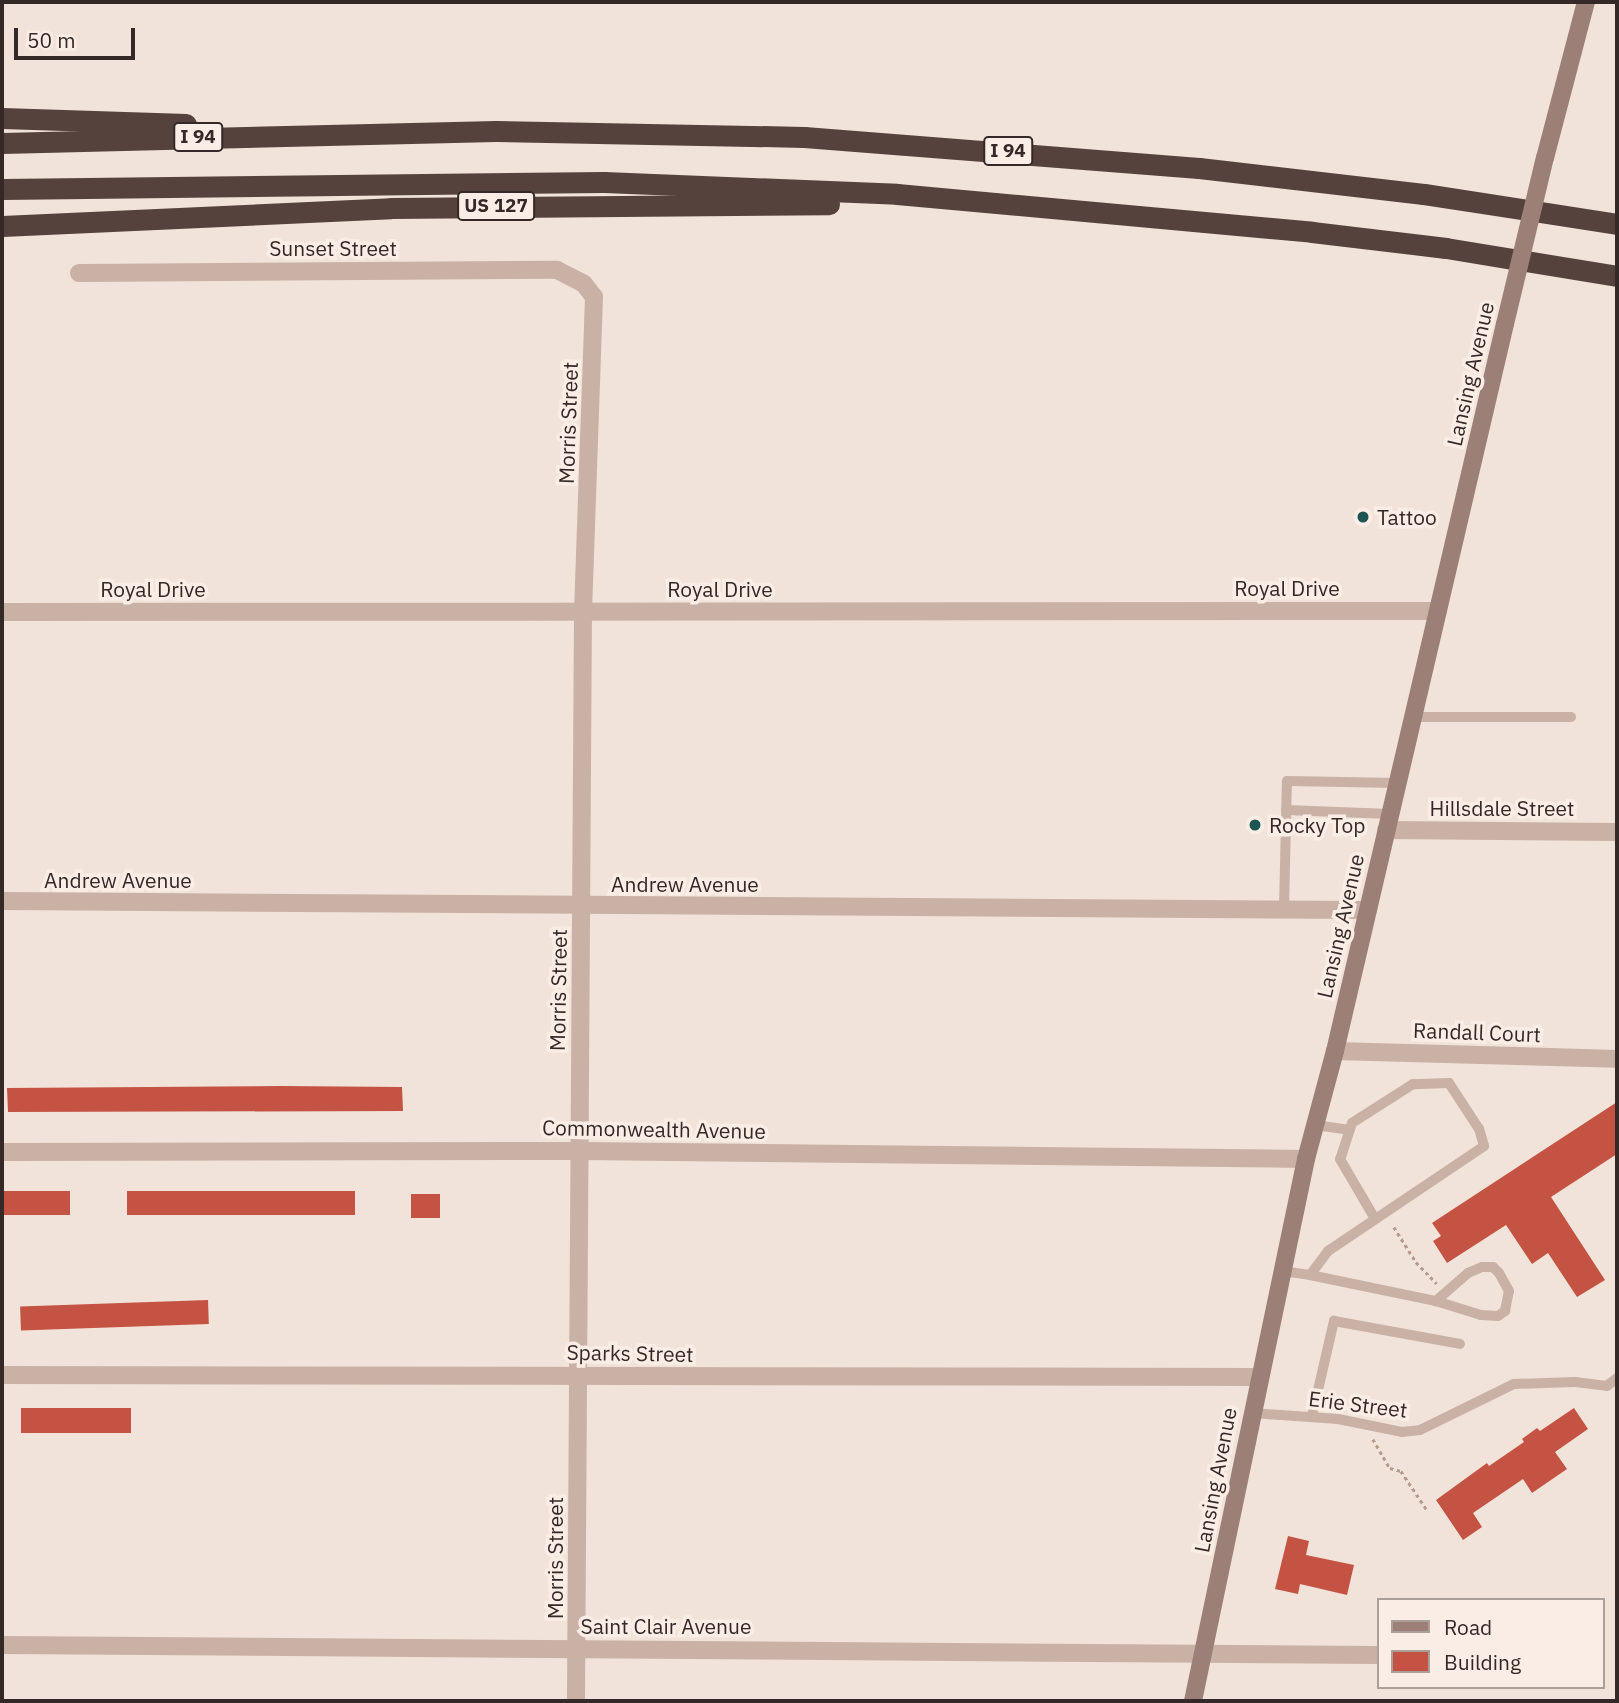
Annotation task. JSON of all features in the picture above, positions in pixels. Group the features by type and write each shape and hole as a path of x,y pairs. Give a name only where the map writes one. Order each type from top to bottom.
{"highway":[{"path":"2,118 394,131"},
{"name":"I 94","path":"2,143 394,131 721,134 1025,152 1424,194 1617,225"},
{"path":"2,189 592,182 814,190 990,201 1363,237 1617,276"},
{"name":"US 127","path":"2,226 391,208 990,201"}],"main road":[{"name":"Lansing Avenue","path":"1193,1701 1258,1377 1306,1160 1335,1051 1545,158 1586,2"}],"street":[{"name":"Sunset Street","path":"79,273 556,270 584,284"},
{"name":"Morris Street","path":"576,1701 583,612 595,304 590,290 584,284"},
{"name":"Royal Drive","path":"2,612 1438,611"},
{"name":"Hillsdale Street","path":"1388,822 1617,832"},
{"name":"Andrew Avenue","path":"2,901 1368,910"},
{"name":"Randall Court","path":"1335,1051 1617,1059"},
{"name":"Commonwealth Avenue","path":"2,1152 580,1151 1306,1160"},
{"name":"Sparks Street","path":"2,1375 1258,1377"},
{"name":"Saint Clair Avenue","path":"2,1645 1378,1655"}],"lane":[{"path":"1413,717 1571,717"},
{"path":"1284,909 1287,781 1398,783"},
{"path":"1286,810 1388,822"},
{"path":"1310,1275 1328,1251 1484,1146 1479,1129 1449,1083 1413,1084 1352,1123 1340,1159 1375,1219"},
{"path":"1315,1125 1350,1130"},
{"path":"1282,1271 1436,1301 1480,1315 1498,1316 1506,1311 1509,1291 1493,1267 1482,1267 1468,1273 1436,1301"},
{"path":"1312,1416 1334,1321 1460,1344"},
{"name":"Erie Street","path":"1251,1412 1312,1416 1385,1431 1420,1430 1514,1384 1576,1382 1606,1386 1617,1378"}],"path":[{"path":"1394,1227 1416,1262 1437,1284"},
{"path":"1373,1439 1390,1468 1401,1471 1427,1510"}],"building":[{"path":"402,1087 403,1111 8,1112 7,1088"},
{"path":"1617,1102 1617,1154 1551,1197 1605,1280 1577,1297 1548,1253 1532,1264 1506,1225 1447,1263 1433,1241 1441,1236 1432,1223"},
{"path":"2,1191 70,1191 70,1215 2,1215"},
{"path":"127,1191 355,1191 355,1215 127,1215"},
{"path":"411,1194 440,1194 440,1218 411,1218"},
{"path":"208,1300 209,1324 21,1331 20,1307"},
{"path":"21,1408 131,1408 131,1433 21,1433"},
{"path":"1574,1408 1588,1429 1555,1452 1567,1469 1532,1493 1523,1479 1473,1513 1482,1527 1463,1540 1436,1500 1487,1463 1489,1466 1524,1442 1522,1439 1537,1428 1540,1431"},
{"path":"1288,1536 1309,1541 1306,1555 1354,1565 1347,1595 1300,1584 1298,1594 1275,1589"}],"place":[{"name":"Tattoo","path":"1363,517"},
{"name":"Rocky Top","path":"1255,825"}]}
